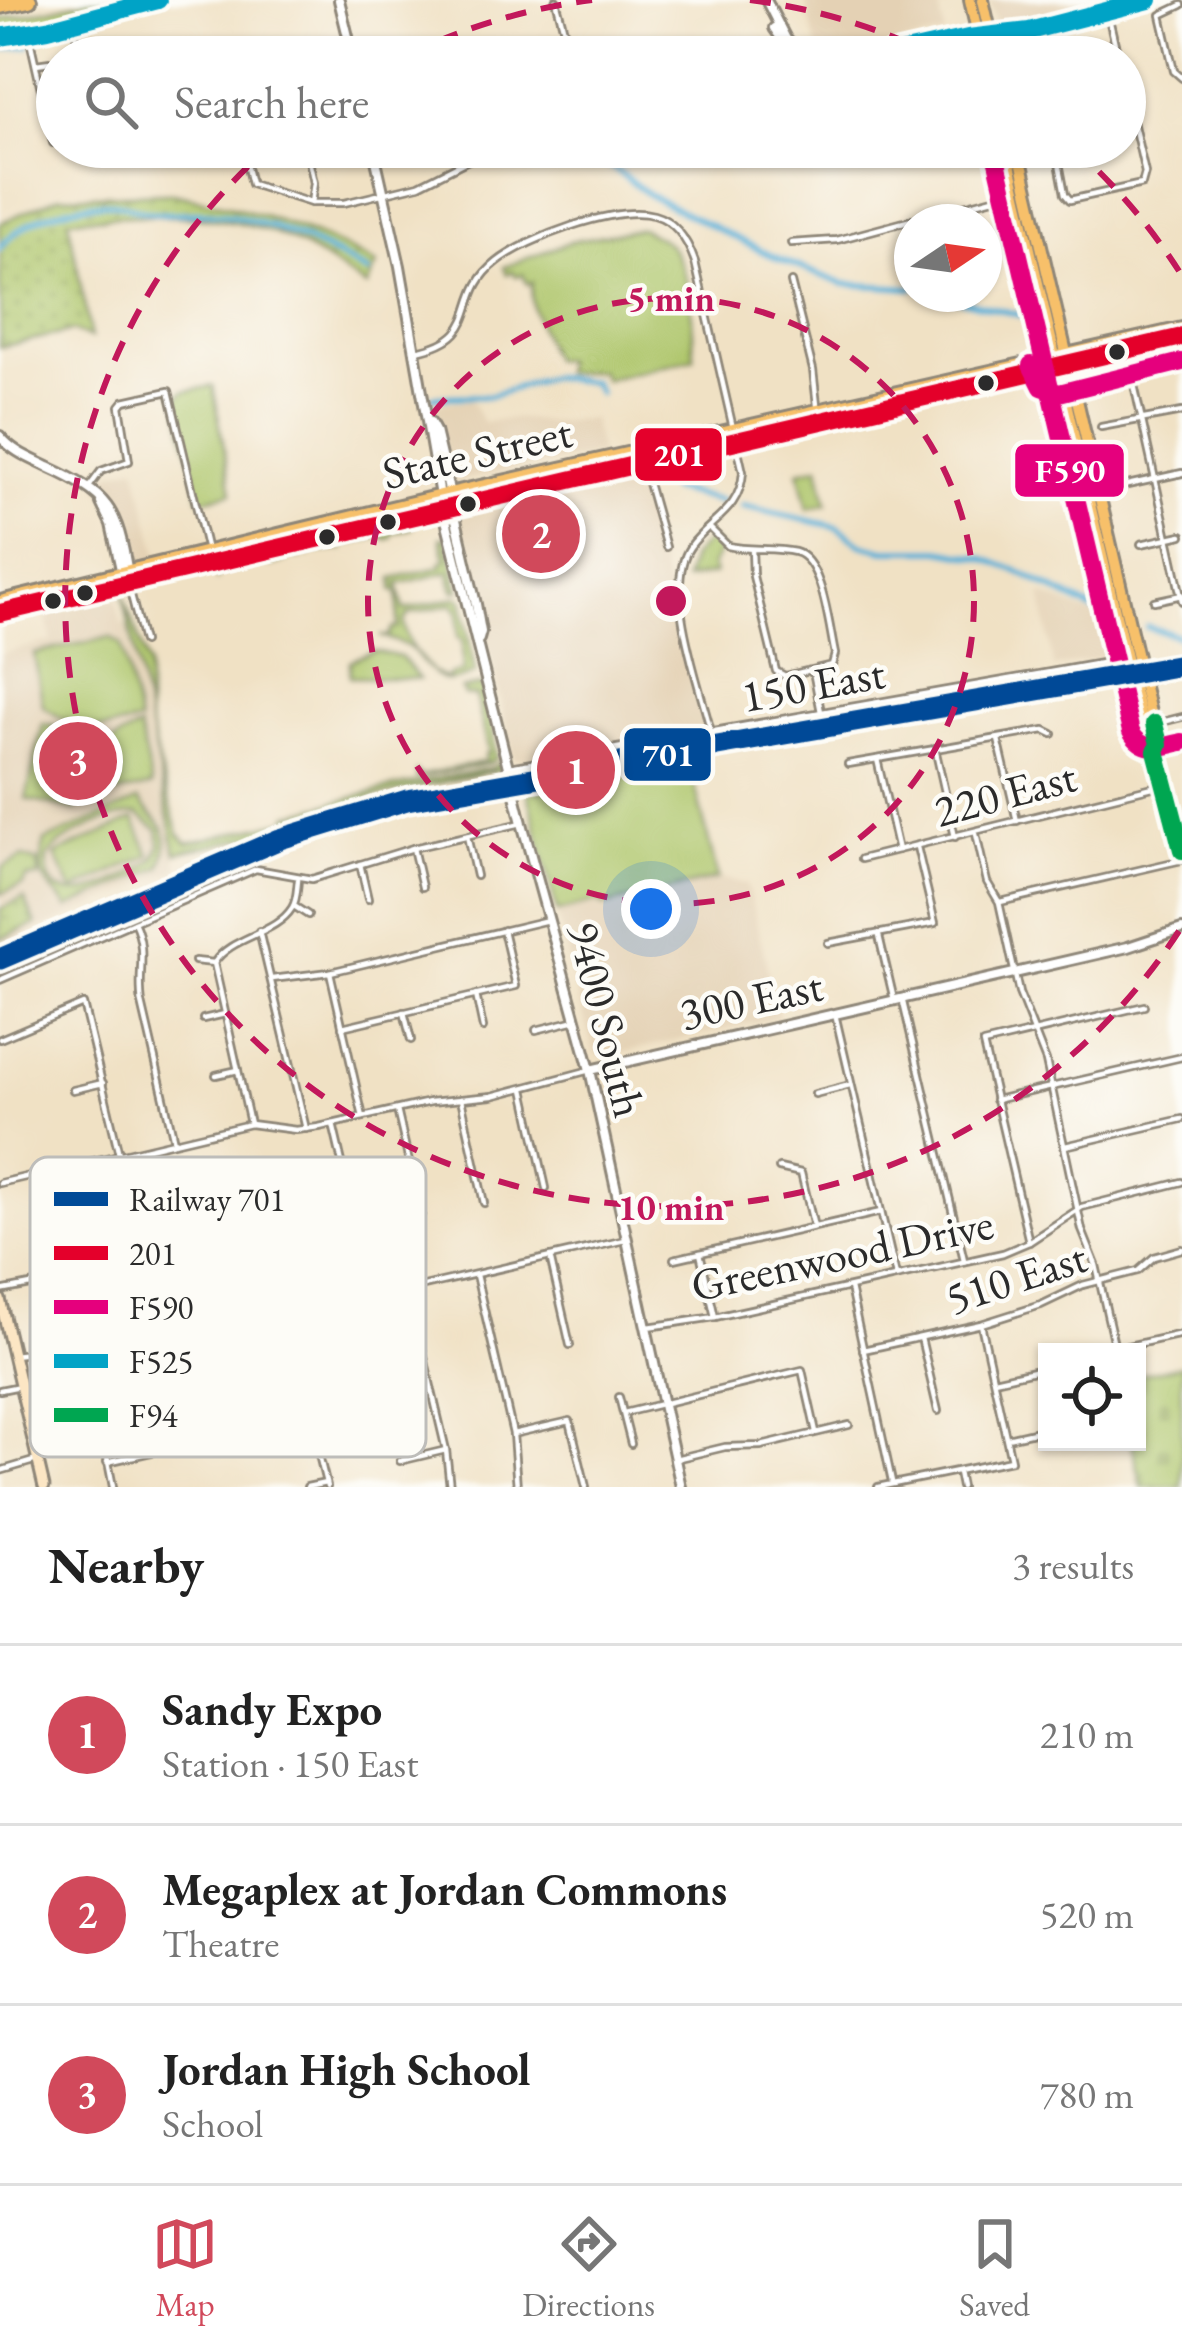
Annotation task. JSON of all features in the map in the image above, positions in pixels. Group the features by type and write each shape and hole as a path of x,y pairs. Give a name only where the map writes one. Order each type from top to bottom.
{"highway":[{"path":"0,6 29,0"}],"main road":[{"path":"970,0 984,36"},
{"path":"983,0 985,36"},
{"path":"1011,168 1099,491 1182,850"},
{"path":"1022,168 1093,518 1149,748 1156,751"},
{"name":"State Street","path":"0,613 207,553 445,495 1061,362 1182,328"},
{"name":"State Street","path":"0,601 448,508 818,411 1127,353 1182,337"},
{"path":"1093,518 1100,520 1115,565"},
{"path":"1126,658 1131,630"},
{"path":"0,1295 30,1430"},
{"path":"36,1457 44,1487"}],"street":[{"path":"0,37 158,0"},
{"path":"339,0 347,36"},
{"path":"556,0 565,36"},
{"path":"994,36 1149,0"},
{"path":"767,2 778,36"},
{"path":"1180,4 1161,15 1180,78"},
{"path":"1107,10 1114,36"},
{"path":"72,22 76,36"},
{"path":"28,32 36,64"},
{"path":"247,168 250,184 333,205 433,180 455,168"},
{"path":"311,168 311,203"},
{"name":"9400 South","path":"378,168 473,634 479,639 522,823 590,1070 681,1487"},
{"path":"1060,168 1070,200 1144,182 1142,168"},
{"path":"791,242 837,240 1016,192"},
{"path":"415,351 440,346 456,335 483,276 519,247 596,221 651,214 680,232 692,253 743,472 727,513 689,548 678,584 711,732"},
{"path":"791,282 818,411"},
{"path":"1127,353 1182,597 1154,601"},
{"path":"88,487 101,471 129,461 119,413 124,401 169,391 207,553"},
{"path":"1101,427 1182,412"},
{"path":"0,436 10,447 88,487 114,516 143,642"},
{"path":"1099,491 1182,473"},
{"path":"646,476 666,547"},
{"path":"710,528 728,546 796,553 812,563 834,662 813,671 782,675 773,666 753,576 752,549"},
{"path":"1141,544 1182,535"},
{"name":"150 East","path":"509,767 1126,658"},
{"path":"813,671 820,712"},
{"path":"1154,724 1182,717"},
{"path":"848,764 1045,730 1053,734"},
{"path":"998,739 1018,822"},
{"path":"935,748 956,837"},
{"path":"878,759 898,850"},
{"name":"220 East","path":"861,859 1165,784"},
{"path":"0,980 256,869 312,879 413,848 522,823"},
{"path":"976,833 987,882 999,902 1023,1004 1046,1061 1114,1343"},
{"path":"467,836 476,877"},
{"path":"828,944 935,923 916,847"},
{"path":"413,848 422,887"},
{"path":"999,902 1182,860"},
{"path":"360,864 368,899"},
{"path":"214,963 223,952 294,906 298,878"},
{"path":"294,906 308,915"},
{"path":"272,980 330,972 548,920"},
{"path":"134,922 144,958 139,986 142,1003 174,1141"},
{"name":"300 East","path":"107,1157 250,1124 306,1129 524,1089 1150,941 1182,929"},
{"path":"343,1027 517,986 503,930"},
{"path":"259,931 306,1129"},
{"path":"879,936 964,1260"},
{"path":"196,961 214,963"},
{"path":"214,963 250,1124"},
{"path":"330,972 363,1117"},
{"path":"476,995 483,1028"},
{"path":"0,1039 83,1004 119,1154"},
{"path":"1029,1242 983,1044 1144,1006"},
{"path":"404,1012 412,1040"},
{"path":"203,1019 225,1014"},
{"path":"835,1014 896,1276"},
{"path":"536,1030 576,1020"},
{"path":"994,1100 1182,1057"},
{"path":"216,1075 238,1070"},
{"path":"74,1090 103,1083"},
{"path":"815,1094 852,1085"},
{"path":"524,1089 546,1188"},
{"path":"460,1100 484,1203"},
{"path":"397,1109 408,1157"},
{"path":"1063,1146 1182,1119"},
{"path":"333,1124 340,1157"},
{"path":"779,1168 801,1173 814,1227"},
{"name":"300 East","path":"0,1183 30,1176"},
{"name":"Greenwood Drive","path":"646,1328 715,1318 1003,1253 1029,1242 1078,1209 1182,1182"},
{"path":"674,1259 881,1212"},
{"path":"426,1286 626,1240"},
{"name":"510 East","path":"863,1351 981,1324 1138,1271 1159,1254 1182,1249"},
{"path":"700,1253 715,1318"},
{"path":"550,1258 570,1345"},
{"path":"476,1275 513,1434 517,1487"},
{"path":"0,1295 30,1286"},
{"path":"850,1288 892,1484"},
{"path":"878,1487 1011,1460 981,1324"},
{"path":"1142,1343 1182,1334"},
{"path":"921,1337 938,1411"},
{"path":"13,1355 30,1353"},
{"path":"426,1366 450,1487"},
{"path":"624,1413 802,1370 815,1432"},
{"path":"994,1380 1038,1370"},
{"path":"0,1390 20,1386"},
{"path":"620,1397 631,1444"},
{"path":"513,1434 570,1420 586,1487"},
{"path":"675,1459 849,1425"},
{"path":"1007,1438 1038,1431"},
{"path":"426,1455 446,1450"},
{"path":"106,1457 113,1487"},
{"path":"107,1462 129,1457"},
{"path":"400,1461 417,1457"},
{"path":"0,1472 37,1460"},
{"path":"958,1472 961,1487"},
{"path":"307,1487 326,1485"}],"shaded area":[{"path":"805,0 956,0 958,4 939,9 945,34 937,36 814,36"},
{"path":"990,0 1113,0 1001,26"},
{"path":"471,399 483,422 592,419 600,454 451,482 435,405"},
{"path":"136,466 159,559 136,565 128,561 116,514 98,485 113,472"},
{"path":"636,473 706,732 514,760 458,513"},
{"path":"1041,594 1110,619 1114,654 1054,668"},
{"path":"116,597 122,625 126,624 179,869 0,946 0,654 52,641 46,613"},
{"path":"690,767 718,878 747,884 779,1017 602,1057 594,1052 578,998 528,793"}],"green space":[{"path":"91,0 139,0 39,26 0,31 0,20"},
{"path":"172,193 277,221 377,264 367,287 279,235 228,221 175,216 68,219 91,338 73,331 0,347 0,223 60,196"},
{"path":"641,228 668,244 678,258 690,300 694,358 604,380 600,371 562,373 564,361 551,359 537,322 532,282 527,284 523,274 507,274 504,267 572,241"},
{"path":"213,386 232,493 200,500 177,400 182,392"},
{"path":"819,466 827,504 808,509 799,471"},
{"path":"414,523 412,528 392,533 392,538 384,535 343,545 343,549 311,552 308,557 311,544"},
{"path":"447,537 459,590 454,591 449,572 398,584 404,610 457,597 462,600 475,673 453,681 432,671 449,679 463,671 462,639 458,638 458,613 453,604 409,614 405,629 416,653 380,636 388,637 398,628 393,578 441,567 446,560 441,538"},
{"path":"709,539 721,549 712,565 714,574 685,580 692,557"},
{"path":"295,549 301,559 296,556 271,566 270,562 220,573 217,578 220,566"},
{"path":"123,595 148,665 148,717"},
{"path":"110,637 121,644 139,723 88,728 43,706 34,654"},
{"path":"374,651 401,657 419,679 350,677 350,661"},
{"path":"482,685 496,758 489,763 417,778 417,772 421,776 486,761 489,753 476,696 464,695 462,689"},
{"path":"43,724 93,736 76,810 26,799"},
{"path":"139,729 152,786 95,799 102,755 117,740"},
{"path":"151,730 179,834 188,843 289,820 289,815 385,789 492,768 501,761 503,769 371,798 267,833 176,853"},
{"path":"690,767 718,878 605,906 597,902 557,912 528,793"},
{"path":"139,800 163,828 166,843 161,867 68,908 42,873 45,841","holes":["138,814 158,830 160,845 154,859 108,885 72,893 58,889 49,878 47,858 88,828"]},
{"path":"134,819 150,855 72,891 55,855"},
{"path":"23,857 38,862 39,877 26,878 23,885 0,894 3,867"},
{"path":"24,898 36,924 0,939 0,909"},
{"path":"1182,1365 1182,1487 1142,1487 1134,1451 1146,1451 1146,1373"}],"waterway":[{"path":"0,49 29,45"},
{"path":"613,168 649,195 776,258 843,284 894,287"},
{"path":"0,248 21,229 49,214 109,203 149,212 246,219 309,242 368,273"},
{"path":"1002,310 1035,319"},
{"path":"433,397 490,396 550,377 592,382 599,393"},
{"path":"657,469 670,489 723,502"},
{"path":"742,506 838,527 861,544 885,550 940,550 983,558 1101,614"},
{"path":"1147,627 1182,637"}],"rail line":[{"name":"701","path":"0,959 280,839 407,800 1182,665"}],"transit line":[{"name":"F525","path":"0,37 158,0"},
{"name":"F525","path":"985,36 1029,31 1149,0"},
{"name":"F590","path":"999,168 1131,732 1147,746 1182,742"},
{"name":"201","path":"0,613 1182,337"},
{"name":"F590","path":"1031,365 1042,387 1059,393 1182,362"},
{"name":"F94","path":"1154,724 1156,751 1182,850"}],"place":[{"name":"Megaplex at Jordan Commons","path":"541,534"},
{"name":"Jordan High School","path":"78,761"},
{"name":"Sandy Expo","path":"576,770"}]}
